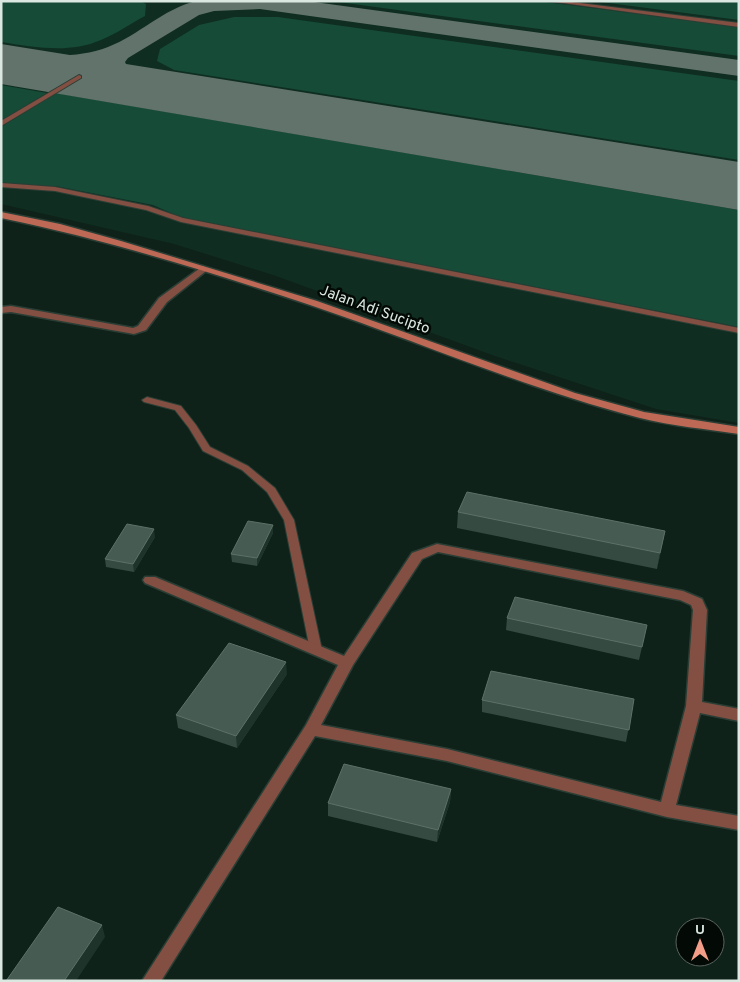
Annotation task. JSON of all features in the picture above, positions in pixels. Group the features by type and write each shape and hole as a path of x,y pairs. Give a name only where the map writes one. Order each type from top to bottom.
{"street":[{"name":"Jalan Adi Sucipto","path":"1,215 60,227 313,303 571,395 643,415 739,431"},
{"path":"1,310 10,309 134,331 142,328 163,300 203,269"},
{"path":"152,981 311,729 347,663 417,556 437,548 683,596 696,602 700,610 694,706 667,810"},
{"path":"150,580 347,663"},
{"path":"694,706 739,715"},
{"path":"311,729 447,754 667,810 739,823"}],"lane":[{"path":"550,1 739,25"},
{"path":"1,124 79,77"},
{"path":"1,185 65,191 148,208 180,220 739,331"},
{"path":"147,400 178,408 193,427 206,449 246,468 271,490 289,520 316,650"}],"shaded area":[{"path":"1,1 739,1 739,423 656,409 492,355 276,276 174,244 1,204"},
{"path":"1,1 140,1 146,4 145,16 107,38 77,47 51,48 1,42"},
{"path":"331,1 538,1 739,27 739,56"},
{"path":"593,1 739,1 739,20"},
{"path":"234,17 278,17 739,81 739,160 174,70 157,61 160,49 199,25"},
{"path":"1,85 47,93 1,121"},
{"path":"56,93 739,210 739,327 180,217 153,205 55,186 21,186 1,182 1,127"}],"building":[{"path":"467,492 665,531 660,553 458,512"},
{"path":"248,521 273,525 257,558 231,554"},
{"path":"127,524 154,529 133,564 105,559"},
{"path":"515,597 647,625 642,647 507,618"},
{"path":"229,643 286,662 236,736 176,715"},
{"path":"491,671 634,699 629,730 482,700"},
{"path":"344,764 451,789 438,830 328,803"},
{"path":"58,907 102,925 64,981 6,981"}],"taxiway":[{"path":"252,1 260,2"},
{"path":"119,52 190,10 214,4 260,2"},
{"path":"260,2 739,68"},
{"path":"16,67 69,64 119,52"},
{"path":"119,52 112,62 118,73 126,80 149,89"}],"runway":[{"path":"1,64 739,186"}]}
